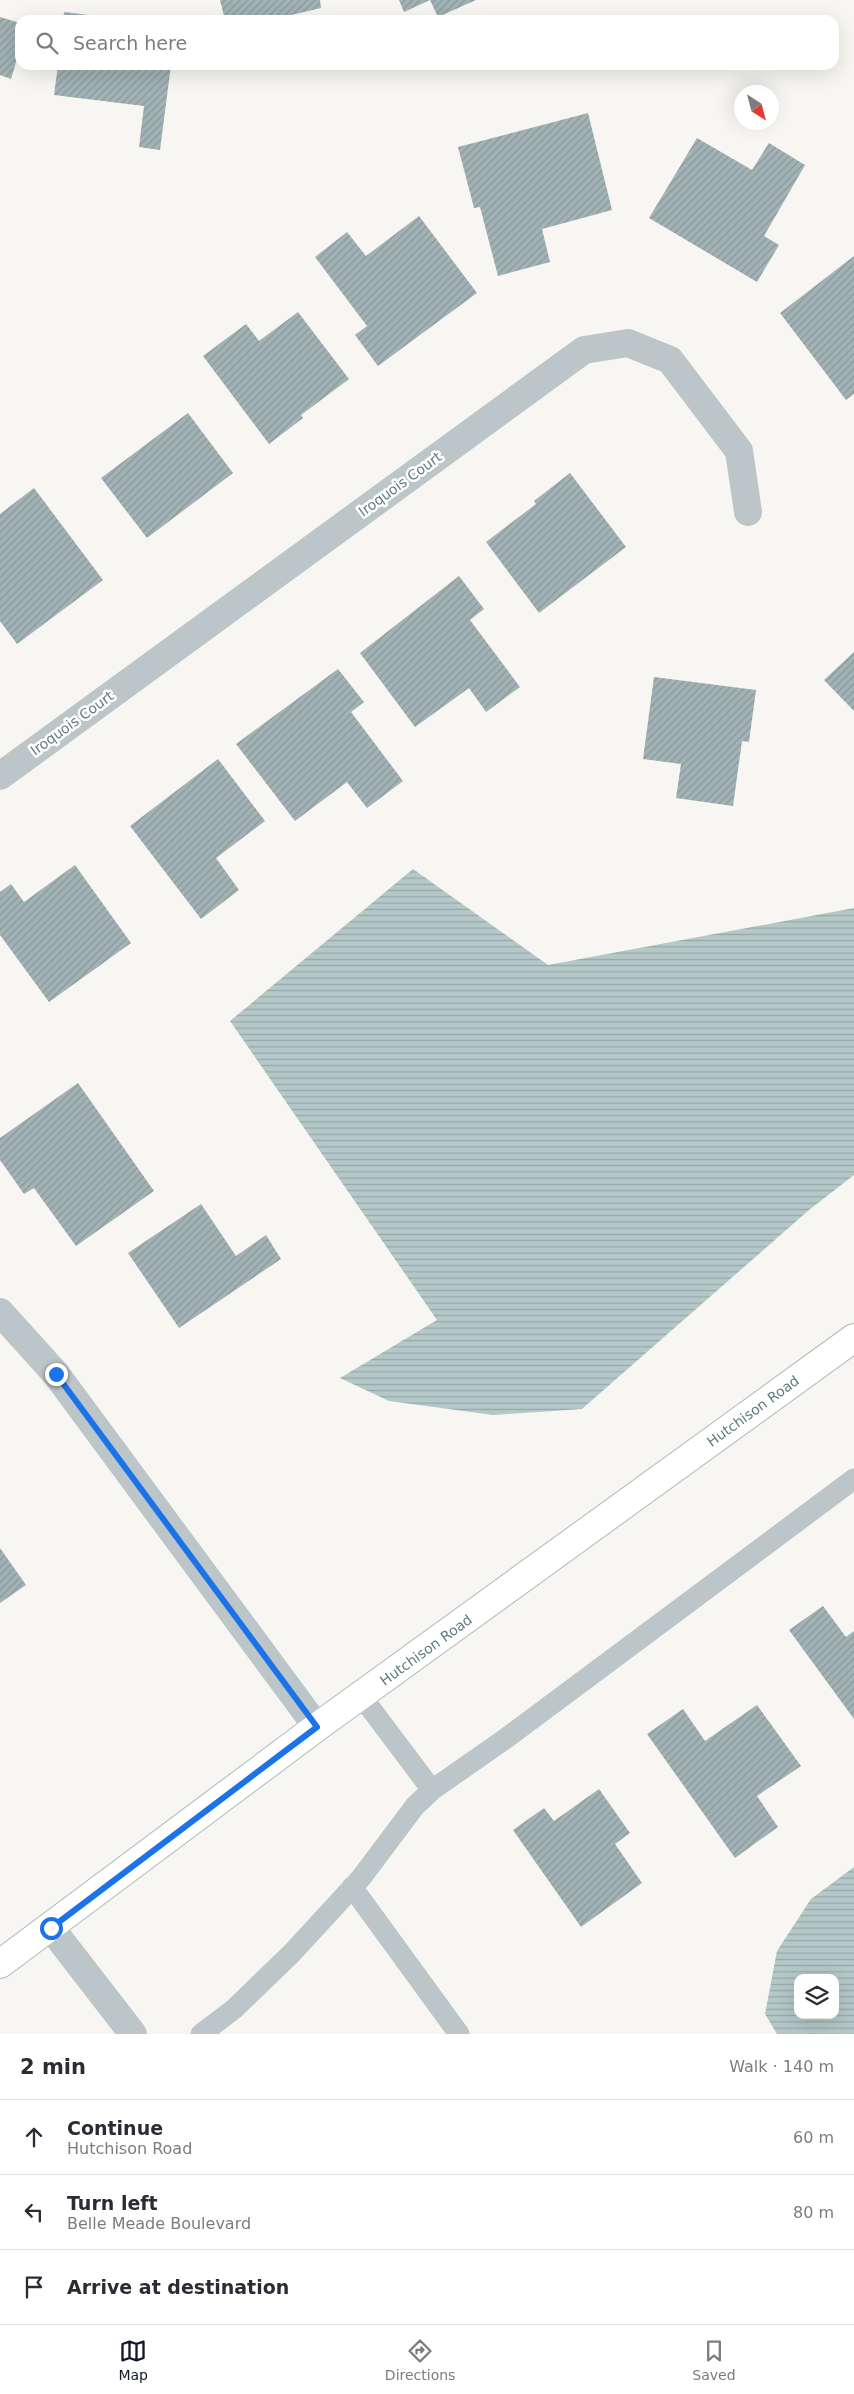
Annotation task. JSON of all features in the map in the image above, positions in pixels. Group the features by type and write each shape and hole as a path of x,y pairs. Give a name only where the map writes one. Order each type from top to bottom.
{"street":[{"name":"Iroquois Court","path":"0,776 584,350 628,342 670,360 739,451 748,512"},
{"path":"0,1312 56,1374 317,1727"},
{"name":"Hutchison Road","path":"0,1964 51,1928 317,1727 362,1697 854,1338"},
{"path":"51,1928 133,2034"}],"lane":[{"path":"201,2034 234,2009 291,1954 352,1887 416,1806 432,1790 505,1739 854,1478"},
{"path":"362,1697 432,1790"},
{"path":"352,1887 459,2034"}],"shaded area":[{"path":"413,869 548,965 854,908 854,1175 809,1210 582,1409 493,1415 389,1401 340,1378 437,1320 230,1021"},
{"path":"854,1867 854,2034 777,2034 765,2014 777,1951 811,1899"}],"building":[{"path":"220,0 320,0 321,8 291,15 224,15"},
{"path":"399,0 430,0 404,12"},
{"path":"430,0 476,0 442,15 437,15"},
{"path":"64,12 88,15 64,15"},
{"path":"0,17 15,22 15,66 11,79 0,75"},
{"path":"57,70 170,70 160,150 139,147 144,106 54,95"},
{"path":"588,113 612,210 542,229 550,262 498,276 480,207 474,208 458,147"},
{"path":"697,138 752,170 769,143 805,165 764,236 779,245 757,282 649,218"},
{"path":"419,216 477,293 378,366 355,335 367,326 315,257 347,232 366,256"},
{"path":"854,256 854,394 846,400 780,313"},
{"path":"298,312 349,379 301,415 303,418 269,444 203,356 246,324 259,341"},
{"path":"188,413 233,473 147,538 101,478"},
{"path":"570,473 626,547 539,613 486,542 536,504 534,501"},
{"path":"34,488 103,580 17,644 0,621 0,514"},
{"path":"459,576 484,609 470,620 520,687 486,712 469,688 415,727 360,653"},
{"path":"854,652 854,711 824,680"},
{"path":"338,669 364,702 351,712 403,781 367,808 347,782 295,821 236,744"},
{"path":"654,677 756,690 749,742 742,741 733,806 676,798 681,764 643,759"},
{"path":"218,759 265,821 216,858 239,890 201,919 130,826"},
{"path":"75,865 131,943 49,1002 0,935 0,892 11,884 24,902"},
{"path":"78,1083 154,1191 76,1246 34,1188 24,1194 0,1160 0,1138"},
{"path":"201,1204 236,1256 266,1235 281,1259 179,1328 128,1253"},
{"path":"0,1548 26,1585 0,1603"},
{"path":"823,1606 846,1637 854,1631 854,1719 789,1630"},
{"path":"757,1705 801,1766 757,1796 778,1827 735,1858 647,1734 683,1709 705,1741"},
{"path":"599,1789 630,1833 615,1844 642,1883 581,1927 513,1830 544,1808 554,1821"}],"route":[{"path":"51,1928 317,1727 56,1374"}]}
